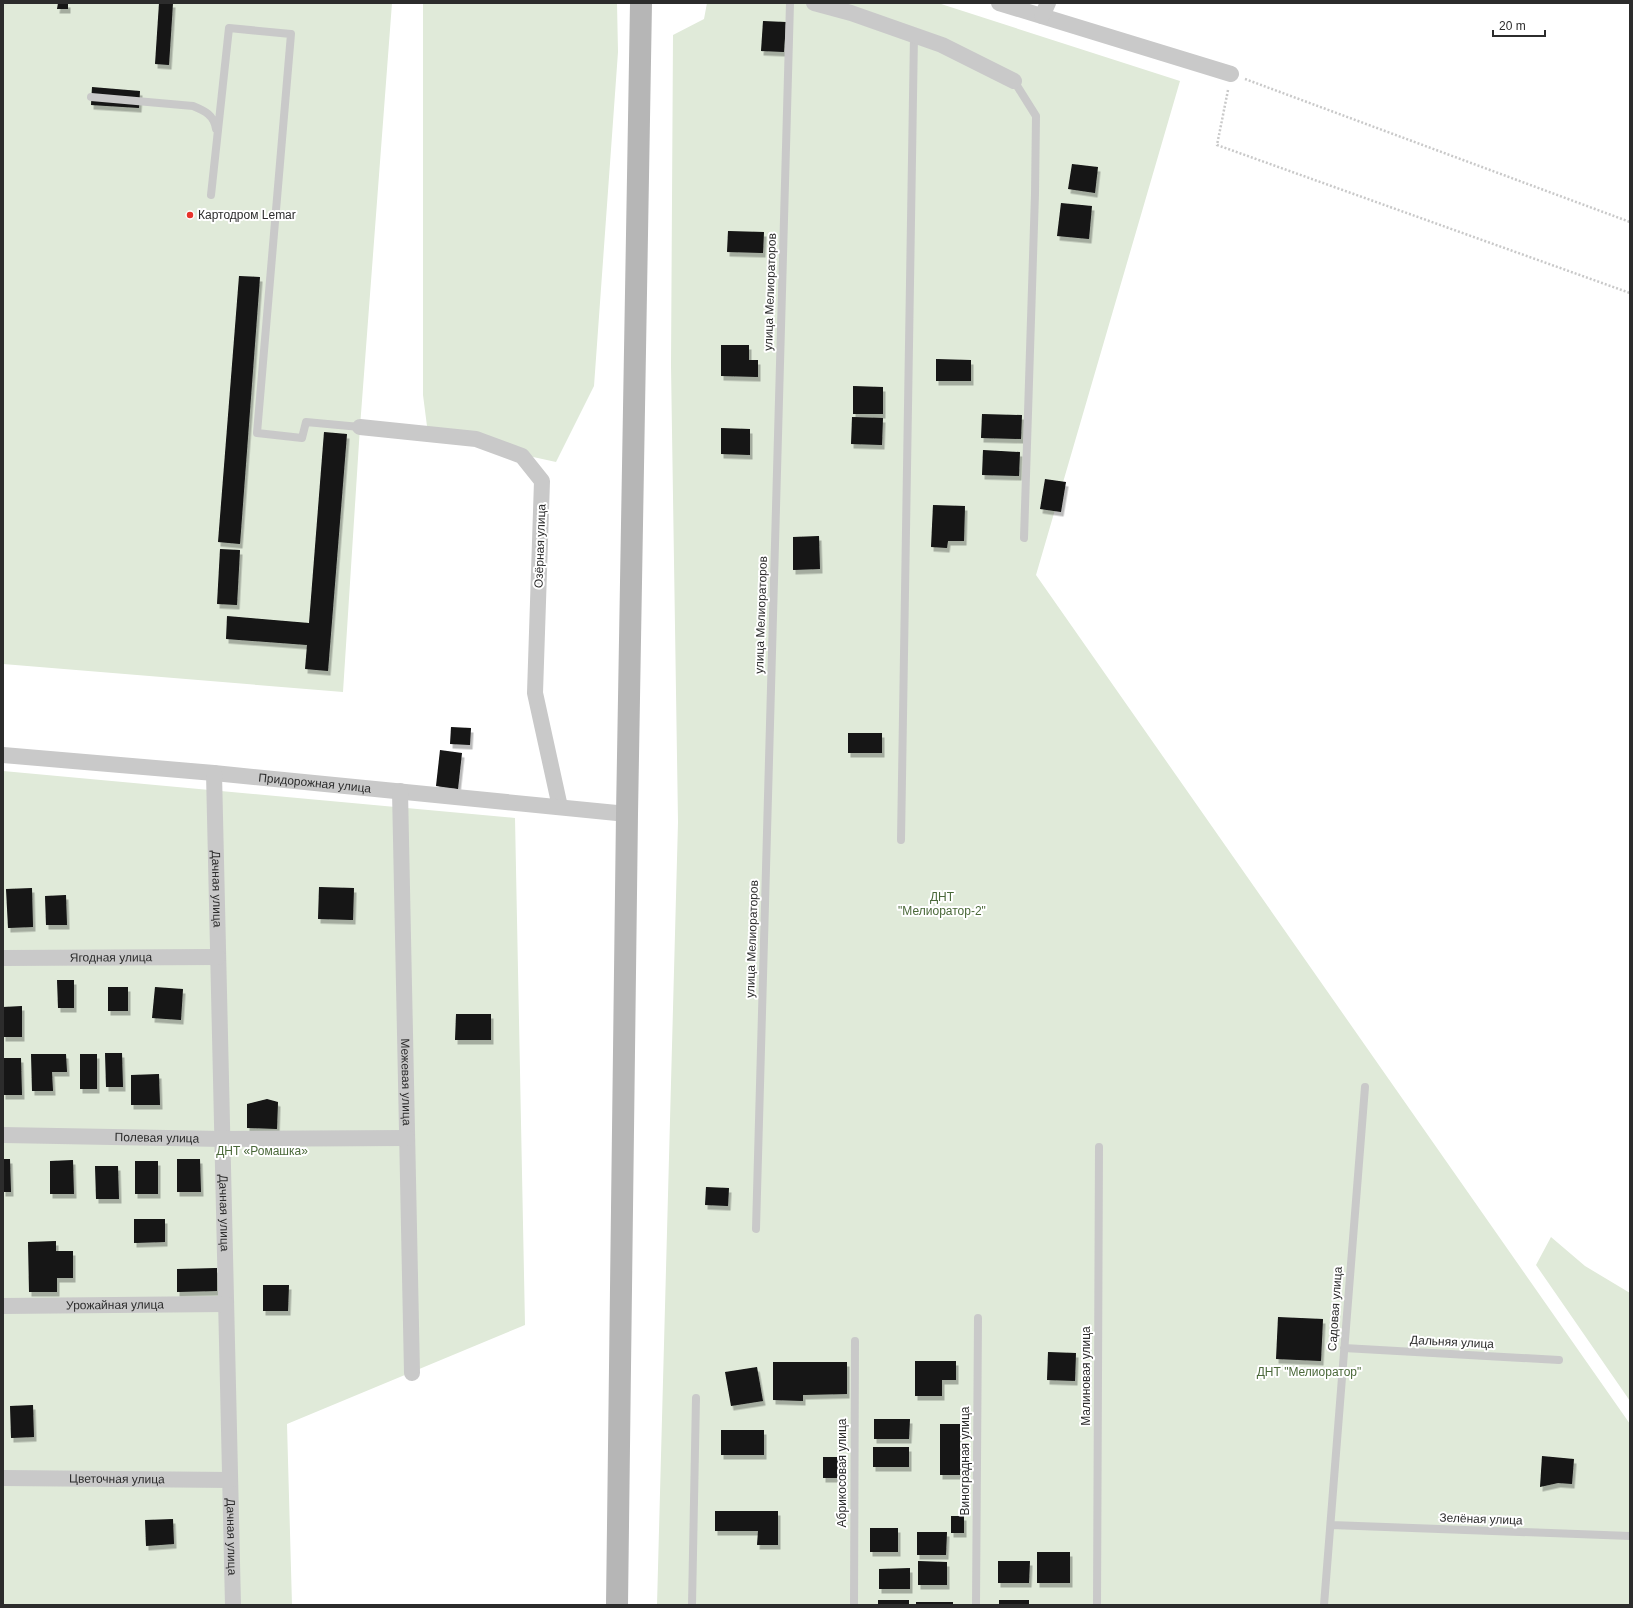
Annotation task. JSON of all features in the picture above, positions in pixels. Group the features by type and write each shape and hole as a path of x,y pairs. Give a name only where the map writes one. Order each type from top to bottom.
{"main road":[{"path":"617,1605 627,814 641,3"}],"street":[{"path":"814,3 851,13 942,44 1014,81"},
{"path":"999,3 1045,10 1232,74"},
{"name":"Озёрная улица","path":"360,427 476,439 522,456 542,481 535,693 560,807"},
{"name":"Придорожная улица","path":"3,756 214,772 627,814"},
{"name":"Дачная улица","path":"214,772 233,1605"},
{"name":"Межевая улица","path":"400,791 412,1373"},
{"name":"Ягодная улица","path":"3,958 218,957"},
{"name":"Полевая улица","path":"3,1135 222,1139 407,1138"},
{"name":"Урожайная улица","path":"3,1306 226,1304"},
{"name":"Цветочная улица","path":"3,1478 230,1480"}],"lane":[{"name":"улица Мелиораторов","path":"756,1229 790,3"},
{"path":"211,195 229,28 291,34 257,433 302,438 306,422 360,427"},
{"path":"900,840 914,35"},
{"path":"1014,81 1036,116 1036,194 1024,538"},
{"path":"91,97 193,106 206,112 215,120 217,136"},
{"name":"Садовая улица","path":"1324,1605 1365,1087"},
{"name":"Малиновая улица","path":"1097,1605 1099,1147"},
{"name":"Виноградная улица","path":"976,1605 978,1318"},
{"name":"Абрикосовая улица","path":"854,1605 855,1341"},
{"name":"Дальняя улица","path":"1344,1348 1559,1360"},
{"path":"692,1605 696,1398"},
{"name":"Зелёная улица","path":"1331,1525 1630,1536"}],"path":[{"path":"1630,222 1232,74 1216,146 1630,293"}],"green space":[{"name":"Картодром Lemar","path":"3,3 392,3 360,427 343,692 3,664"},
{"path":"423,3 617,3 618,52 594,386 556,462 428,434 423,395"},
{"name":"ДНТ \"Мелиоратор-2\"","path":"707,3 938,3 1180,81 1036,575 1630,1424 1630,1605 657,1605 678,822 671,366 673,35 704,19"},
{"name":"ДНТ «Ромашка»","path":"3,771 515,818 525,1325 287,1424 292,1605 3,1605"},
{"path":"1551,1237 1585,1266 1630,1293 1630,1401 1536,1265"}],"building":[{"path":"58,3 68,3 68,9 57,9"},
{"path":"159,3 173,3 169,65 155,64"},
{"path":"763,21 786,22 784,52 761,51"},
{"path":"92,87 140,91 139,108 91,105"},
{"path":"1072,164 1098,167 1095,193 1068,189"},
{"path":"1061,203 1092,206 1089,239 1057,236"},
{"path":"728,231 764,232 763,253 727,252"},
{"path":"239,276 260,277 240,544 218,542"},
{"path":"721,345 749,345 749,360 758,360 758,377 721,376"},
{"path":"936,359 971,360 971,381 936,381"},
{"path":"853,386 883,387 883,414 853,414"},
{"path":"982,414 1022,415 1021,439 981,438"},
{"path":"852,417 883,418 882,445 851,444"},
{"path":"721,428 750,429 750,455 721,454"},
{"path":"324,432 347,434 328,671 305,669 307,645 226,639 227,616 309,623"},
{"path":"983,450 1020,452 1019,476 982,475"},
{"path":"1045,479 1066,482 1061,512 1040,509"},
{"path":"933,505 965,506 964,541 948,541 947,548 931,547"},
{"path":"819,536 820,569 793,570 793,537"},
{"path":"220,549 240,550 237,605 217,604"},
{"path":"451,727 471,728 470,745 450,744"},
{"path":"848,733 882,733 882,753 848,753"},
{"path":"440,750 462,753 458,789 436,786"},
{"path":"319,887 354,888 353,920 318,919"},
{"path":"32,888 33,927 8,928 6,889"},
{"path":"66,895 67,925 46,925 45,896"},
{"path":"57,980 74,980 74,1008 58,1008"},
{"path":"108,987 128,987 128,1011 108,1011"},
{"path":"155,987 183,989 181,1020 152,1018"},
{"path":"22,1006 22,1037 3,1037 3,1007"},
{"path":"456,1014 491,1014 491,1040 455,1040"},
{"path":"105,1053 122,1053 123,1087 106,1087"},
{"path":"31,1054 66,1054 67,1072 52,1072 53,1091 32,1091"},
{"path":"80,1054 97,1054 97,1089 80,1089"},
{"path":"3,1058 21,1058 22,1095 3,1095"},
{"path":"159,1074 160,1105 131,1105 131,1075"},
{"path":"267,1099 278,1102 277,1129 247,1128 247,1104"},
{"path":"3,1159 10,1159 11,1192 3,1192"},
{"path":"177,1159 200,1159 201,1192 177,1192"},
{"path":"73,1160 74,1194 50,1194 50,1161"},
{"path":"135,1161 158,1161 158,1194 135,1194"},
{"path":"95,1166 118,1166 119,1199 96,1199"},
{"path":"706,1187 729,1188 728,1206 705,1205"},
{"path":"134,1219 165,1219 165,1242 134,1243"},
{"path":"56,1241 56,1251 73,1251 73,1278 57,1278 57,1292 29,1292 28,1242"},
{"path":"217,1268 217,1291 177,1292 177,1269"},
{"path":"263,1285 289,1285 288,1311 263,1311"},
{"path":"1278,1317 1323,1319 1321,1361 1276,1359"},
{"path":"1048,1352 1076,1353 1075,1381 1047,1380"},
{"path":"915,1361 956,1361 956,1380 942,1380 942,1396 915,1396"},
{"path":"773,1362 847,1362 847,1394 803,1395 803,1401 773,1400"},
{"path":"757,1367 763,1401 731,1406 725,1372"},
{"path":"33,1405 34,1437 11,1438 10,1406"},
{"path":"874,1419 910,1419 909,1439 874,1439"},
{"path":"940,1424 960,1424 960,1475 940,1475"},
{"path":"721,1430 764,1430 764,1455 721,1455"},
{"path":"873,1447 909,1447 909,1467 873,1467"},
{"path":"1542,1456 1574,1459 1572,1484 1558,1483 1540,1487"},
{"path":"823,1457 844,1457 844,1478 823,1478"},
{"path":"715,1511 778,1511 778,1545 757,1545 758,1531 715,1531"},
{"path":"951,1516 964,1516 964,1533 951,1533"},
{"path":"173,1519 174,1544 146,1546 145,1520"},
{"path":"870,1528 898,1528 898,1552 870,1552"},
{"path":"917,1532 947,1532 946,1555 917,1555"},
{"path":"1037,1552 1070,1552 1070,1583 1037,1583"},
{"path":"918,1561 947,1562 947,1585 918,1585"},
{"path":"998,1561 1030,1561 1029,1583 998,1583"},
{"path":"910,1568 910,1589 879,1589 879,1569"},
{"path":"878,1600 909,1600 909,1605 878,1605"},
{"path":"999,1600 1029,1600 1029,1605 999,1605"},
{"path":"916,1602 953,1602 953,1605 916,1605"}],"place":[{"name":"Картодром Lemar","path":"190,215"}],"park label":[{"name":"ДНТ \"Мелиоратор\"","path":"1309,1372"}]}
